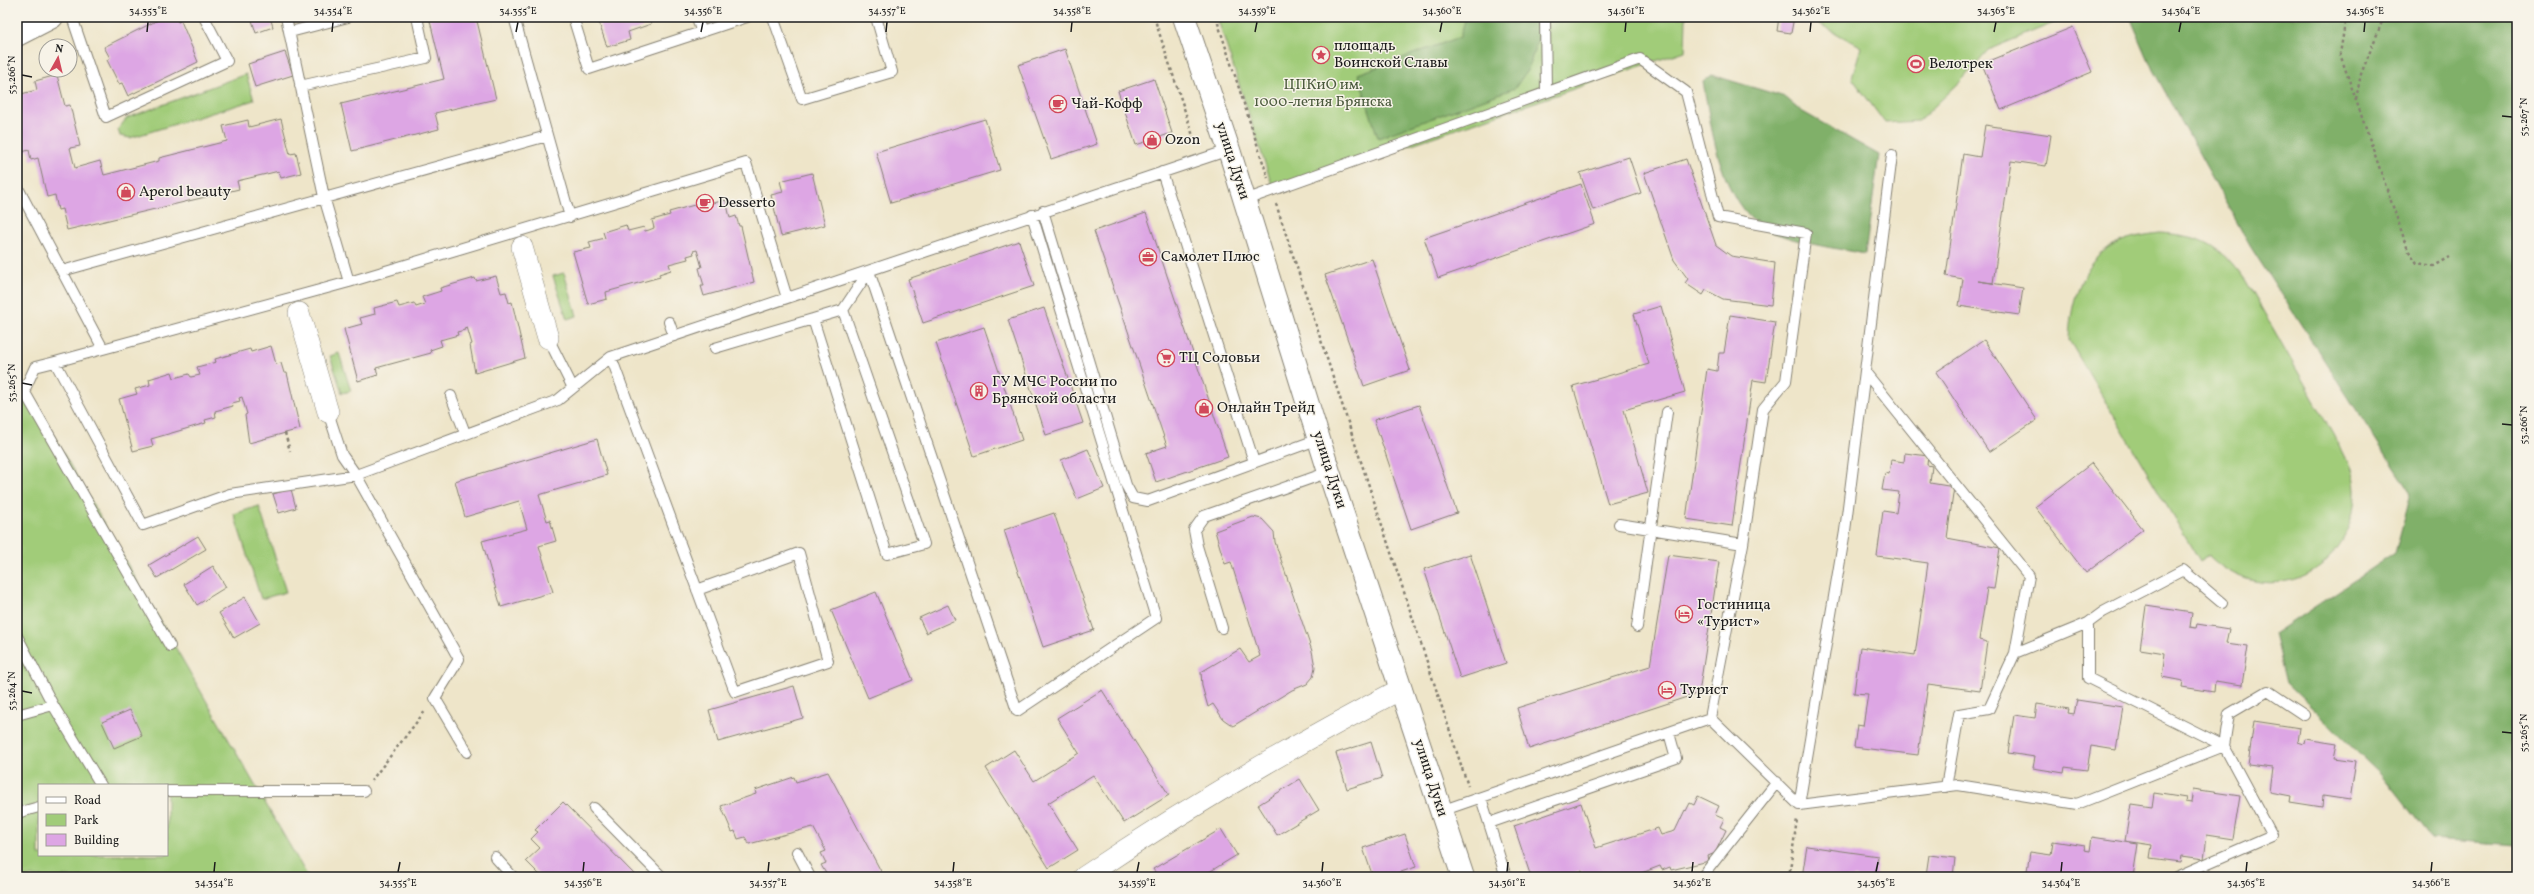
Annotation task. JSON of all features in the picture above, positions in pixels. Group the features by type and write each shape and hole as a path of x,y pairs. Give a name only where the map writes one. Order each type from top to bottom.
{"main road":[{"path":"17,35 52,17"},
{"name":"улица Дуки","path":"1184,17 1229,150 1319,439 1400,689 1463,877"}],"street":[{"path":"522,247 548,338"},
{"path":"299,313 328,412"},
{"path":"1084,877 1132,844 1346,717 1400,689"}],"lane":[{"path":"72,17 106,117 227,61 204,17"},
{"path":"286,17 324,198 349,282"},
{"path":"290,32 348,17"},
{"path":"300,86 426,58 417,17"},
{"path":"514,17 546,136 570,216"},
{"path":"573,17 589,69 747,17"},
{"path":"697,17 701,31"},
{"path":"774,17 802,99 892,72 876,17"},
{"path":"1546,91 1545,18 1548,17"},
{"path":"1245,200 1546,91 1640,59 1686,92 1718,217 1806,233 1786,381 1763,409 1742,544 1710,718"},
{"path":"62,271 546,136"},
{"path":"55,362 143,524 230,494 356,475 465,433 558,400 611,357 1043,211 1229,150"},
{"path":"1799,805 1845,531 1892,156"},
{"path":"170,646 24,391 35,367 102,347 349,282 746,163 787,298"},
{"path":"1162,172 1254,462"},
{"path":"17,186 102,347"},
{"path":"1043,211 1052,233 1126,485 1133,498 1148,502 1319,439"},
{"path":"869,271 1017,711 1156,618 1032,215"},
{"path":"715,348 843,310 869,271"},
{"path":"813,319 887,554 924,544 843,310"},
{"path":"669,322 674,336"},
{"path":"548,338 573,388"},
{"path":"611,357 697,590 735,692 828,661 799,553 697,590"},
{"path":"1864,372 2029,576 2015,653 1989,709 1959,714 1946,787"},
{"path":"451,396 465,433"},
{"path":"328,412 342,455 356,475 460,659 435,698 467,752"},
{"path":"1637,627 1667,412"},
{"path":"1222,628 1197,546 1194,530 1204,516 1330,472"},
{"path":"1619,524 1742,544"},
{"path":"2015,653 2088,623 2103,612 2183,570 2222,603"},
{"path":"2088,623 2088,678 2224,746 2272,835 2176,877"},
{"path":"17,636 100,784"},
{"path":"2224,746 2229,714 2268,691 2304,715"},
{"path":"17,715 54,704"},
{"path":"1441,811 1477,800 1710,718"},
{"path":"1710,718 1799,805"},
{"path":"1489,823 1676,758 1669,733"},
{"path":"1799,805 1958,785 2077,804 2224,746"},
{"path":"1702,877 1777,782"},
{"path":"168,791 364,791"},
{"path":"1477,800 1489,823 1506,877"},
{"path":"17,812 38,807"},
{"path":"594,808 662,877"},
{"path":"797,852 810,877"},
{"path":"494,857 513,877"}],"path":[{"path":"1154,17 1201,160"},
{"path":"1216,17 1272,190 1477,800"},
{"path":"2346,17 2340,54 2408,250 2417,263 2434,266 2450,257"},
{"path":"2356,100 2361,74 2384,17"},
{"path":"285,433 290,451"},
{"path":"364,791 435,698"},
{"path":"1789,877 1799,805"}],"green space":[{"name":"ЦПКиО им. 1000-летия Брянска","path":"1217,17 1686,17 1685,51 1274,191"},
{"path":"1466,17 1545,18 1528,69 1515,88 1378,138 1358,74 1460,37"},
{"name":"Велотрек","path":"1807,17 2068,17 1988,50 1962,80 1919,121 1885,123 1852,78 1861,47"},
{"path":"2130,17 2517,17 2517,845 2432,839 2381,774 2286,683 2274,634 2395,553 2411,494 2250,246 2153,70"},
{"path":"246,74 254,100 130,138 120,136 118,129 127,118"},
{"path":"1712,75 1785,97 1803,112 1879,155 1865,254 1807,243 1778,234 1765,229 1755,222 1743,209 1733,194 1725,176 1713,137 1703,82"},
{"path":"2160,233 2176,234 2200,240 2219,251 2237,269 2246,281 2350,466 2355,484 2355,490 2351,518 2341,543 2325,562 2305,575 2282,582 2257,582 2233,573 2209,556 2200,562 2069,340 2075,299 2086,273 2094,261 2103,252 2115,244 2137,237"},
{"path":"564,273 577,316 567,319 553,276"},
{"path":"339,353 351,391 342,393 330,356"},
{"path":"17,373 308,877 17,877"},
{"path":"259,506 286,592 261,599 234,514"}],"building":[{"path":"164,17 176,17 178,22 181,21 198,62 128,96 122,83 119,84 107,60 110,58 104,47"},
{"path":"251,17 270,17 273,27 256,33"},
{"path":"429,17 476,17 496,99 435,113 439,129 352,151 341,104 444,79"},
{"path":"597,17 649,17 651,24 628,32 630,40 607,47"},
{"path":"1779,17 1794,17 1791,33 1777,31"},
{"path":"2073,27 2092,72 2001,110 1982,64"},
{"name":"Чай-Кофф","path":"1065,49 1097,144 1051,159 1018,65"},
{"path":"285,52 293,75 255,87 248,64"},
{"path":"46,78 58,78 65,106 70,105 80,146 70,148 75,168 100,161 104,175 159,161 159,158 227,141 223,126 248,120 249,127 281,119 290,154 296,153 301,173 281,178 279,171 237,181 239,189 67,230 62,209 58,210 55,195 47,197 38,158 31,160 29,150 22,152 17,131 17,95 37,90 35,81"},
{"path":"1154,79 1172,133 1136,145 1118,91"},
{"path":"985,119 1000,170 891,203 876,152"},
{"path":"1985,125 2051,135 2046,166 2011,161 1993,283 1978,281 2023,288 2019,315 1959,306 1963,279 1946,276 1963,154 1980,157"},
{"path":"1629,157 1641,193 1593,210 1580,173"},
{"path":"1686,159 1716,245 1731,256 1775,263 1771,305 1723,299 1706,290 1703,295 1685,283 1688,279 1674,260 1644,173"},
{"path":"812,173 825,225 781,236 771,195 783,192 780,181"},
{"path":"1581,184 1595,224 1438,278 1424,238"},
{"path":"726,200 730,218 736,216 739,226 741,226 754,282 704,296 701,286 704,286 699,268 702,267 697,250 693,251 694,254 687,256 688,259 669,264 671,270 659,274 660,277 606,292 607,299 588,304 573,252 591,248 589,242 605,238 603,232 626,225 628,231 644,227 645,231 649,230 654,228 652,220 670,215 669,212 705,202 705,205"},
{"name":"ТЦ Соловьи","path":"1146,213 1228,457 1156,482 1146,453 1167,446 1094,231"},
{"path":"1019,241 1034,286 923,323 908,279"},
{"path":"1372,259 1410,370 1364,386 1325,275"},
{"path":"496,276 501,293 506,292 509,303 512,302 525,358 475,373 470,345 472,344 467,327 464,328 465,330 457,332 458,335 440,340 442,346 430,350 431,353 376,368 378,375 358,381 344,329 362,324 360,318 375,314 374,308 397,302 399,307 414,303 416,307 425,304 422,297 441,291 440,288 475,278 476,281"},
{"path":"1661,306 1685,392 1624,410 1648,493 1608,504 1573,386 1649,364 1634,314"},
{"path":"1044,308 1083,423 1046,435 1008,320"},
{"path":"1730,315 1775,322 1766,382 1753,380 1732,526 1686,519 1707,369 1717,371 1719,353 1724,353"},
{"name":"ГУ МЧС России по Брянской области","path":"984,327 1022,440 974,456 936,343"},
{"path":"1984,340 2037,420 1989,452 1936,372"},
{"path":"271,346 276,364 281,363 284,373 287,373 300,429 249,443 245,415 247,414 242,397 239,398 240,401 232,403 233,406 215,411 216,417 205,420 206,423 151,439 153,446 133,451 119,399 137,394 135,389 150,385 149,379 172,372 174,378 189,374 191,377 200,375 197,367 216,362 215,359 250,349 251,352"},
{"path":"1419,405 1457,513 1411,529 1374,420"},
{"path":"597,439 607,475 539,495 547,521 550,520 556,541 539,546 553,592 501,607 482,541 527,529 519,501 465,517 455,481"},
{"path":"1088,449 1104,488 1077,499 1061,460"},
{"path":"1905,453 1928,456 1927,465 1932,466 1930,483 1954,487 1947,538 2000,548 1994,589 1987,588 1979,640 1987,642 1980,691 1928,684 1918,755 1854,747 1857,725 1863,726 1868,694 1854,693 1860,647 1915,655 1928,563 1877,556 1883,511 1896,513 1899,492 1882,490 1885,473 1889,474 1891,460 1904,462"},
{"path":"2092,463 2143,529 2086,573 2035,507"},
{"path":"291,489 296,508 279,513 273,494"},
{"path":"1054,513 1094,630 1043,647 1004,530"},
{"path":"1253,517 1262,519 1274,532 1275,542 1312,651 1315,667 1313,677 1307,684 1292,690 1233,726 1223,719 1213,704 1208,707 1202,686 1201,672 1240,649 1249,662 1260,656 1231,562 1225,564 1215,531"},
{"path":"198,536 206,549 157,578 149,565"},
{"path":"1470,554 1506,663 1460,678 1424,569"},
{"name":"Гостиница «Турист»","path":"1668,555 1719,562 1699,693 1529,749 1517,708 1650,666"},
{"path":"213,566 226,587 197,605 184,584"},
{"path":"876,592 913,680 868,698 831,610"},
{"path":"245,597 260,623 234,638 219,613"},
{"path":"948,605 955,620 926,633 919,618"},
{"path":"2146,606 2192,613 2190,627 2196,628 2197,624 2229,629 2226,643 2248,646 2242,685 2215,681 2214,692 2182,687 2183,681 2162,677 2165,653 2140,649"},
{"path":"794,686 803,718 718,742 709,710"},
{"path":"1102,690 1169,795 1124,823 1093,775 1048,803 1078,850 1049,868 986,768 1014,750 1034,781 1079,753 1057,718"},
{"path":"2077,700 2123,707 2116,750 2091,746 2087,770 2065,767 2064,773 2033,768 2035,757 2008,753 2014,715 2035,718 2037,704 2069,709 2068,713 2074,714"},
{"path":"130,710 142,736 114,748 102,722"},
{"path":"2254,721 2300,728 2298,742 2304,744 2305,739 2337,744 2334,758 2356,761 2350,800 2323,796 2322,807 2290,802 2291,796 2270,792 2273,768 2248,765"},
{"path":"1371,742 1382,778 1347,789 1336,753"},
{"path":"828,772 884,877 828,877 821,865 826,863 821,853 826,851 813,827 749,844 745,837 738,839 735,831 732,832 721,806 756,794 755,790 794,777 796,782"},
{"path":"1300,779 1319,810 1277,835 1258,805"},
{"path":"2193,789 2240,796 2233,839 2207,835 2204,859 2182,856 2181,862 2150,858 2152,845 2125,841 2131,804 2152,807 2154,793 2186,798 2185,802 2191,803"},
{"path":"1698,796 1719,806 1715,815 1724,819 1720,827 1726,830 1715,853 1708,856 1709,861 1671,870 1670,867 1662,870 1660,866 1631,877 1584,877 1582,871 1565,877 1531,877 1514,826 1581,803 1596,848 1658,828 1661,835 1675,831 1685,810 1686,811 1690,803 1694,805"},
{"path":"563,802 637,877 542,877 526,861 540,848 531,839 538,832 535,830"},
{"path":"1221,829 1237,855 1201,877 1158,877 1153,869"},
{"path":"1405,834 1416,867 1386,877 1373,877 1363,848"},
{"path":"2092,837 2138,844 2133,877 2026,877 2030,852 2051,855 2053,841 2085,846 2084,850 2090,851"},
{"path":"1807,846 1878,856 1875,877 1802,877"},
{"path":"1929,855 1955,858 1953,877 1926,875"}],"place":[{"name":"площадь Воинской Славы","path":"1321,55"},
{"name":"Велотрек","path":"1916,64"},
{"name":"Чай-Кофф","path":"1058,104"},
{"name":"Ozon","path":"1152,140"},
{"name":"Aperol beauty","path":"126,192"},
{"name":"Desserto","path":"705,203"},
{"name":"Самолет Плюс","path":"1148,257"},
{"name":"ТЦ Соловьи","path":"1166,358"},
{"name":"ГУ МЧС России по Брянской области","path":"979,391"},
{"name":"Онлайн Трейд","path":"1204,408"},
{"name":"Гостиница «Турист»","path":"1684,614"},
{"name":"Турист","path":"1667,690"}]}
